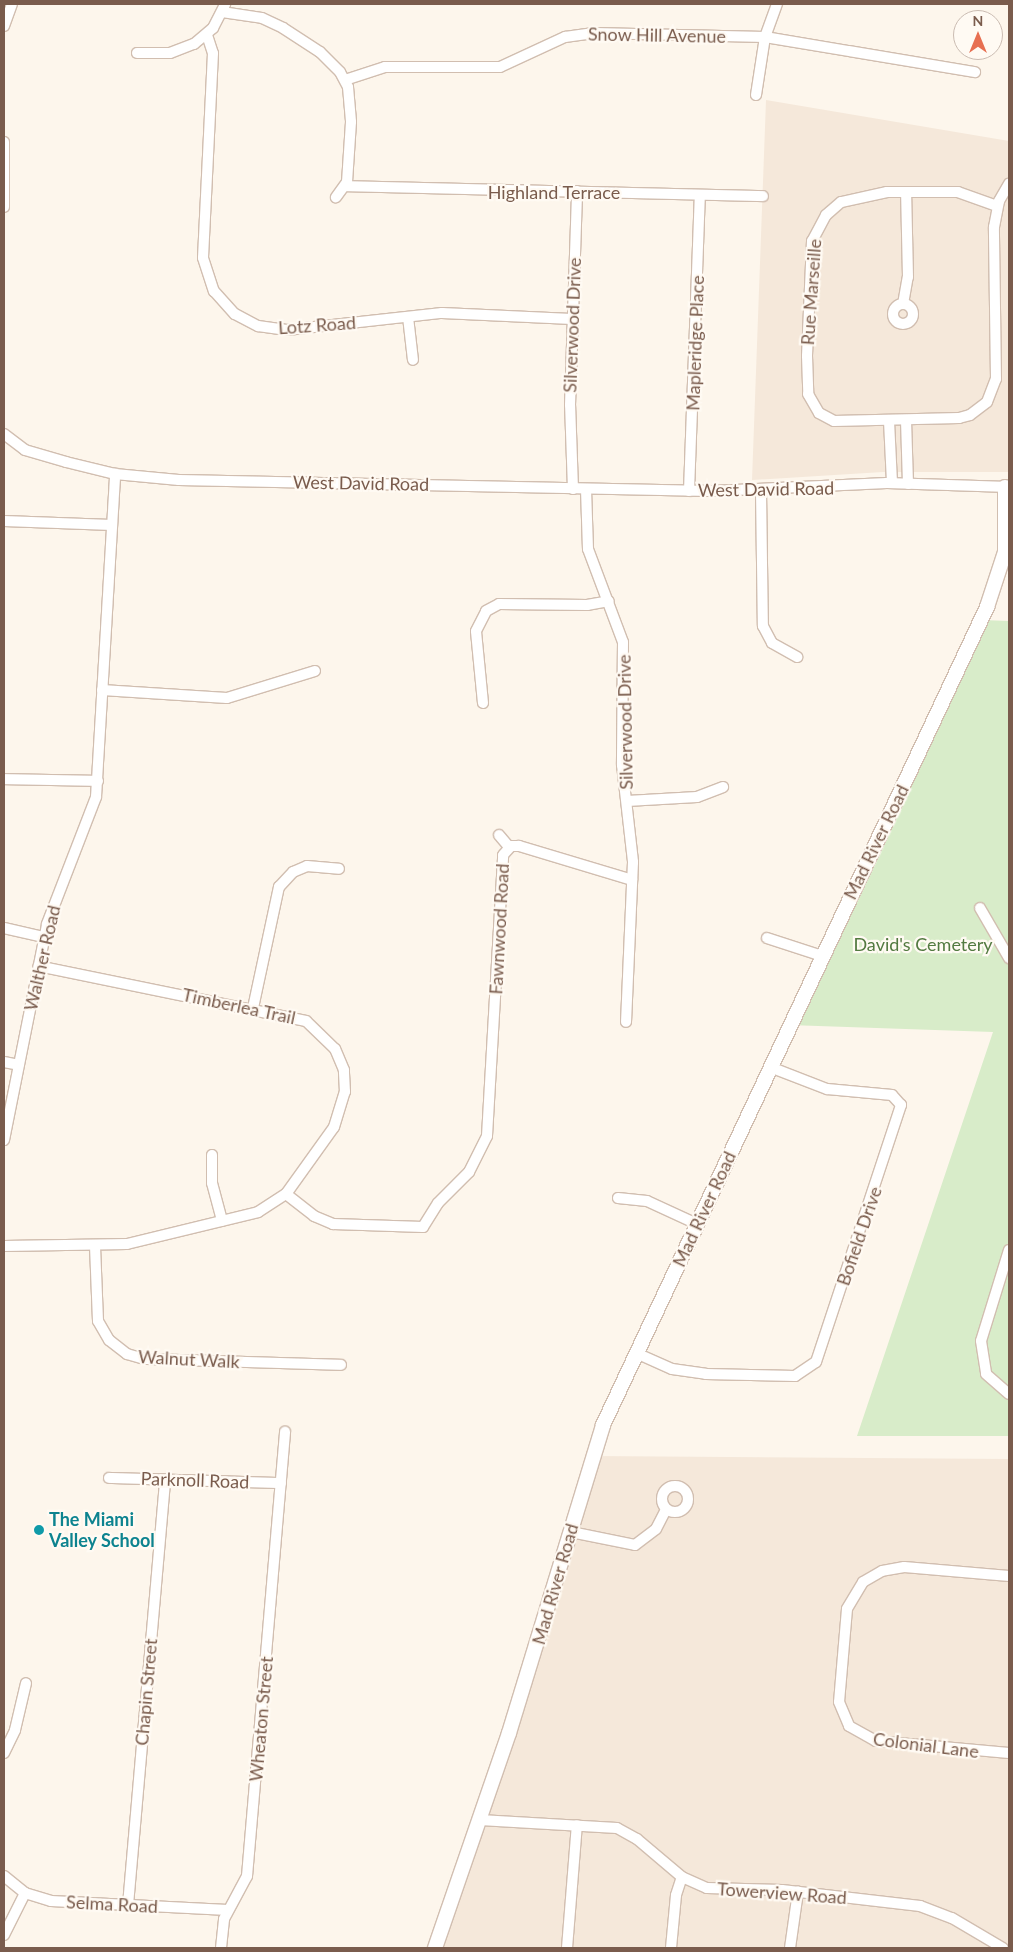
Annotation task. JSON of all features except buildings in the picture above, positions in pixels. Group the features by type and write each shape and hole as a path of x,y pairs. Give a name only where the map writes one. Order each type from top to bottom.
{"street":[{"path":"4,26 12,4"},
{"path":"756,95 765,38 777,4"},
{"path":"138,53 170,53 208,35 224,8 262,18 283,28 328,59 345,80 351,122 345,186 336,197"},
{"name":"Snow Hill Avenue","path":"345,80 385,67 500,67 583,33 765,38 975,72"},
{"name":"Lotz Road","path":"208,35 213,53 202,242 204,269 214,291 235,314 277,329 462,313 572,320"},
{"path":"4,142 4,207"},
{"path":"997,206 1009,184"},
{"name":"Highland Terrace","path":"345,186 518,194 577,191 763,196"},
{"name":"Silverwood Drive","path":"573,489 572,320 577,191"},
{"path":"903,304 908,277 906,192"},
{"name":"Rue Marseille","path":"958,192 997,206 992,393 970,416 834,422 819,413 810,399 806,356 812,241 826,215 841,202 878,193 958,192"},
{"name":"Mapleridge Place","path":"689,491 700,194"},
{"path":"408,317 413,360"},
{"path":"906,420 908,484"},
{"path":"888,421 892,483"},
{"name":"West David Road","path":"4,434 32,453 115,474 179,480 689,491 761,491 892,483 1007,487"},
{"path":"4,779 98,781 115,474"},
{"name":"Mad River Road","path":"435,1948 480,1820 570,1532 596,1442 822,956 984,614 1007,547 1007,487"},
{"name":"Silverwood Drive","path":"586,489 588,549 623,642 622,749 632,880 626,1022"},
{"path":"761,491 763,626 772,643 797,657"},
{"path":"4,521 112,525"},
{"path":"483,703 476,631 486,611 499,604 587,605 609,601"},
{"path":"102,690 227,698 315,671"},
{"name":"Walther Road","path":"4,1140 44,937 92,809 98,781"},
{"path":"627,801 697,797 723,787"},
{"path":"499,835 509,847"},
{"name":"Fawnwood Road","path":"286,1194 314,1216 333,1224 419,1229 469,1172 485,1142 502,860 509,847 519,846 632,880"},
{"path":"253,1008 279,887 293,872 307,866 339,869"},
{"path":"980,908 1009,958"},
{"path":"4,928 44,937"},
{"path":"767,938 822,956"},
{"name":"Timberlea Trail","path":"4,1246 95,1246 148,1240 258,1212 286,1194 339,1118 344,1070 335,1049 316,1028 294,1016 38,966"},
{"path":"4,1062 19,1065"},
{"name":"Bofield Drive","path":"636,1353 684,1372 795,1376 810,1369 821,1352 896,1124 899,1100 892,1095 827,1089 770,1067"},
{"path":"212,1155 212,1182 222,1221"},
{"path":"618,1198 647,1200 697,1224"},
{"name":"Walnut Walk","path":"95,1246 98,1321 109,1340 126,1354 144,1359 341,1365"},
{"path":"1009,1250 1005,1271 981,1341 986,1374 1009,1394"},
{"name":"Wheaton Street","path":"221,1948 228,1910 247,1876 285,1432"},
{"name":"Parknoll Road","path":"108,1478 281,1483"},
{"name":"Chapin Street","path":"128,1905 165,1480"},
{"path":"570,1532 635,1545 656,1529 666,1509"},
{"name":"Colonial Lane","path":"1009,1576 904,1567 882,1571 863,1582 847,1609 839,1702 849,1726 876,1742 1009,1753"},
{"path":"4,1753 15,1730 26,1683"},
{"name":"Towerview Road","path":"480,1820 577,1825 625,1832 682,1878 721,1890 798,1892 920,1906 952,1918 1002,1948"},
{"path":"567,1948 577,1825"},
{"name":"Selma Road","path":"4,1876 25,1892 67,1903 228,1910"},
{"path":"671,1948 676,1895 682,1878"},
{"path":"4,1935 25,1892"},
{"path":"790,1948 798,1892"}],"shaded area":[{"path":"766,100 1009,141 1009,472 883,472 752,480"},
{"path":"592,1456 1009,1459 1009,1948 433,1948"}],"green space":[{"name":"David's Cemetery","path":"981,620 1009,621 1009,1436 857,1436 993,1032 789,1025"}],"place":[{"name":"The Miami Valley School","path":"39,1530"}]}
